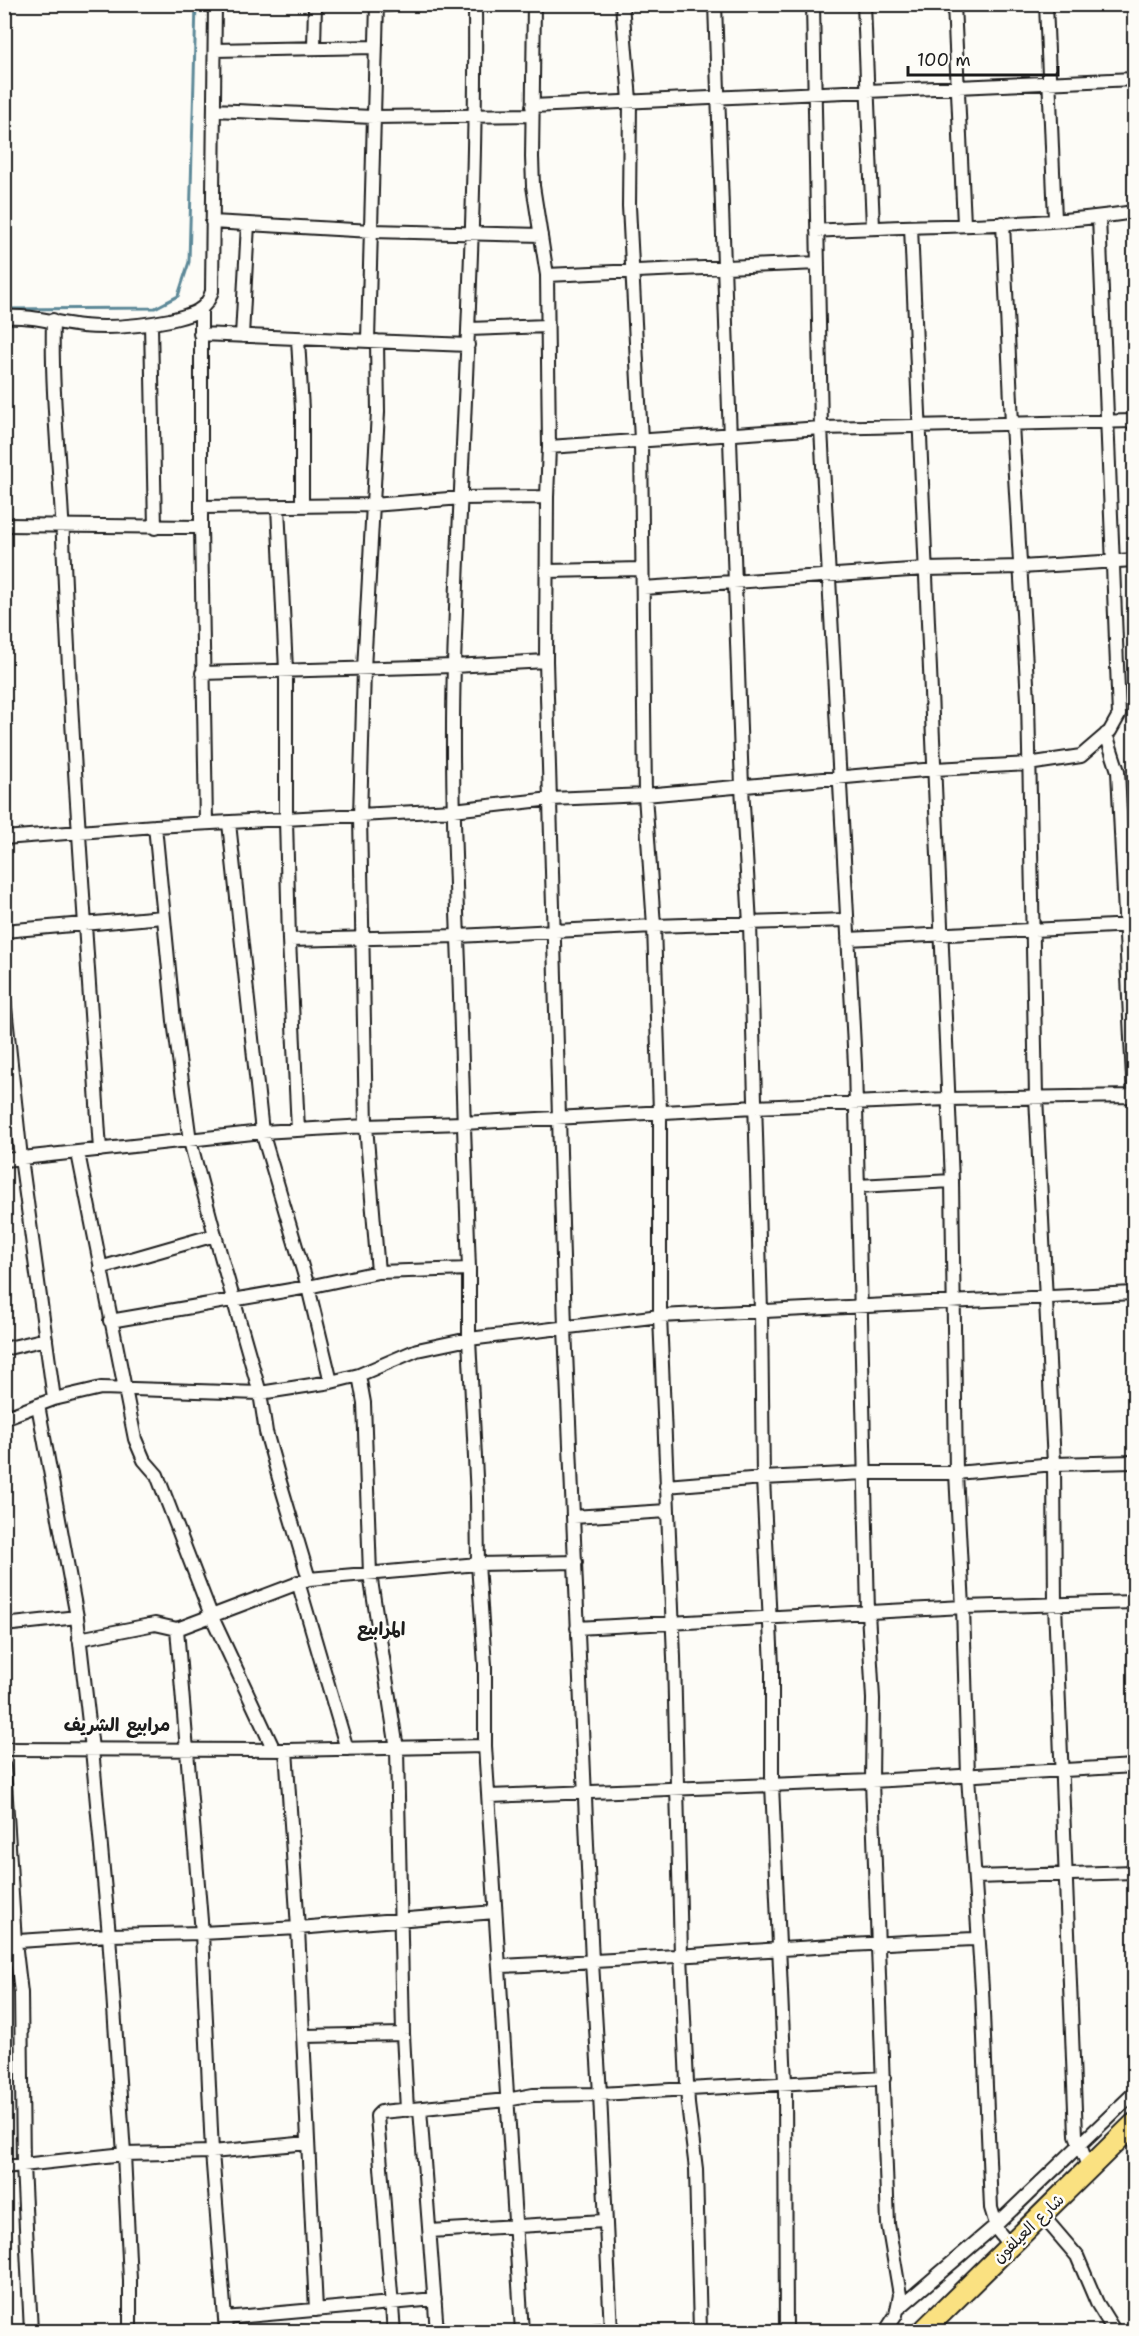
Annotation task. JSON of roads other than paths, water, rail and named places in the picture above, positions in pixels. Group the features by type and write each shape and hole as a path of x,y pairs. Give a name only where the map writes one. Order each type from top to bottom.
{"highway":[{"name":"شارع العيلفون","path":"922,2331 1134,2124"}],"street":[{"path":"4,317 25,317 104,327 151,324 191,315 208,301 212,291 215,4"},
{"path":"314,47 315,4"},
{"path":"378,1272 366,1126 360,817 364,669 378,412 372,340 376,5 396,4"},
{"path":"475,4 476,115 454,666 453,810 469,1269 469,1339 478,1564 485,1665 485,1746 522,2331"},
{"path":"534,4 531,111 534,186 547,275 549,447 546,661 565,1328 592,1962 611,2330 584,2331"},
{"path":"622,4 630,100 629,206 641,440 645,795 654,926 660,1112 660,1316 673,1622 681,1955 687,2089 696,2159 700,2331"},
{"path":"715,4 742,787 750,924 761,1311 763,1478 772,1666 772,1784 785,2084 786,2331"},
{"path":"813,4 821,428 841,778 855,1104 868,1612 873,1699 872,1781 888,2224 900,2295 894,2321 885,2331"},
{"path":"864,4 873,227"},
{"path":"954,4 964,224"},
{"path":"1046,4 1055,219"},
{"path":"215,50 375,47"},
{"path":"214,110 373,117 476,115 630,100 1134,79"},
{"path":"817,231 1003,223 1099,217 1134,212"},
{"path":"4,838 155,826 360,817 453,810 551,799 645,795 1028,764 1081,756 1114,727 1119,715 1099,217"},
{"path":"212,222 372,231 541,236"},
{"path":"1003,223 1028,700 1036,1096 1054,1464 1055,1604 1076,2135 1089,2169"},
{"path":"242,336 248,224"},
{"path":"910,227 952,1181 956,1473 968,1776 991,2208 998,2231 1010,2246"},
{"path":"547,275 818,263"},
{"path":"201,309 202,673 206,823"},
{"path":"53,321 52,360 78,831 100,1150"},
{"path":"151,324 155,528"},
{"path":"469,329 547,326"},
{"path":"200,334 468,345"},
{"path":"298,339 302,410 302,505"},
{"path":"549,447 821,428 919,428 1134,421"},
{"path":"201,507 372,505 462,498 547,497"},
{"path":"278,507 286,670 289,940 298,1130"},
{"path":"4,525 201,527"},
{"path":"643,588 926,569 1022,567 1134,560"},
{"path":"548,571 642,569"},
{"path":"202,673 546,661"},
{"path":"4,1160 262,1132 366,1126 947,1099 1036,1096 1134,1098 1131,925 1118,771 1106,734"},
{"path":"229,823 262,1132 308,1287 331,1382"},
{"path":"155,826 163,917 190,1140 260,1393 269,1442 347,1749"},
{"path":"4,931 163,917"},
{"path":"289,940 458,936 654,926 847,920"},
{"path":"848,939 1131,925"},
{"path":"4,998 9,1072 54,1399"},
{"path":"78,1153 135,1439 144,1460 157,1475 211,1615 280,1750 298,1928 316,2310"},
{"path":"858,1186 952,1181"},
{"path":"100,1268 215,1235"},
{"path":"110,1321 308,1287 378,1272 469,1269"},
{"path":"4,1418 54,1399 101,1388 260,1393 331,1382 359,1375 417,1350 469,1339 660,1316 1134,1293"},
{"path":"4,1349 46,1339"},
{"path":"359,1375 364,1403 370,1574 397,1749 403,2034 407,2110"},
{"path":"38,1406 77,1617 92,1749 109,1935 124,2154 130,2331"},
{"path":"666,1486 763,1478 865,1473 956,1473 1054,1464 1134,1461"},
{"path":"573,1517 668,1511"},
{"path":"79,1639 155,1624 177,1629 303,1581 478,1564 576,1562"},
{"path":"577,1628 963,1607 1134,1602"},
{"path":"4,1625 77,1617"},
{"path":"177,1629 201,1933 212,2152 226,2331"},
{"path":"4,1749 280,1750 485,1746"},
{"path":"489,1796 872,1781 1134,1766"},
{"path":"4,1767 10,1942 21,1993 23,2165 31,2331"},
{"path":"975,1877 1134,1872"},
{"path":"10,1942 109,1935 298,1928 495,1912"},
{"path":"500,1966 592,1962 878,1942 978,1939"},
{"path":"304,2036 403,2034"},
{"path":"394,2331 377,2116 381,2112 507,2100 533,2095 600,2094 884,2078"},
{"path":"898,2309 996,2225 1134,2093"},
{"path":"420,2109 437,2331"},
{"path":"4,2167 124,2154 212,2152 308,2143"},
{"path":"1042,2215 1077,2256 1097,2303 1115,2331"},
{"path":"430,2231 604,2221"},
{"path":"225,2318 393,2304 435,2298"}],"waterway":[{"path":"4,309 155,308 178,296 189,262 196,4"}],"district":[{"name":"المرابيع","path":"381,1629"},
{"name":"مرابيع الشريف","path":"117,1725"}]}
